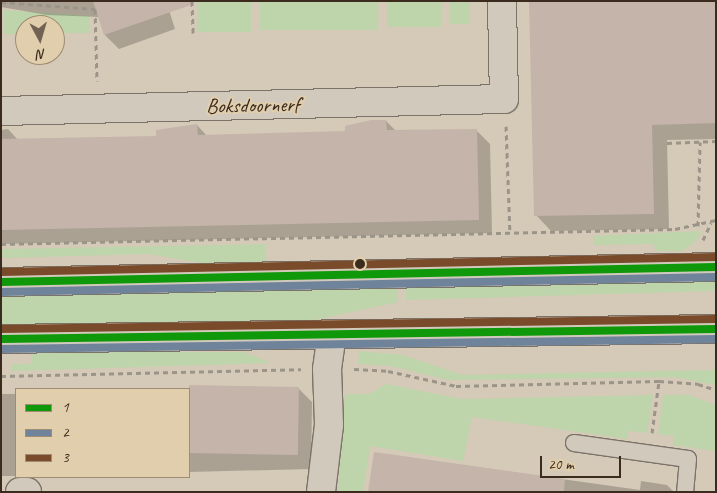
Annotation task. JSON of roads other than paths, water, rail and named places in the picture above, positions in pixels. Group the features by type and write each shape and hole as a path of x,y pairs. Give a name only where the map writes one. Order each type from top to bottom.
{"street":[{"name":"Boksdoornerf","path":"1,111 504,99 502,1"},
{"path":"1,282 716,267"},
{"path":"1,338 332,336 716,329"},
{"path":"321,492 329,425 327,369 332,336"},
{"path":"20,492 27,492"}],"lane":[{"path":"574,443 688,459 684,492"}]}
